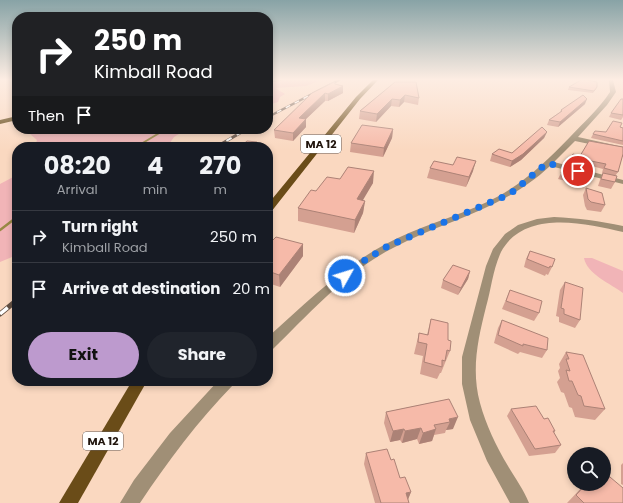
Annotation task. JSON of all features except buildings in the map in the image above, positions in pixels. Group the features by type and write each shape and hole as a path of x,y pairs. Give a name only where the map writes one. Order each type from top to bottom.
{"highway":[{"path":"0,116 12,113"},
{"path":"0,122 12,119"}],"main road":[{"name":"MA 12","path":"273,204 354,103"},
{"name":"MA 12","path":"68,503 137,386"}],"street":[{"path":"273,341 335,285 373,255 410,236 506,196 523,184 547,163 604,103"},
{"path":"572,138 623,149"},
{"path":"547,163 623,182"},
{"path":"520,503 485,437 474,407 469,382 471,339 497,250 507,236 517,229 538,222 580,221 623,229"},
{"path":"129,503 180,432 196,413 223,386"}],"shaded area":[{"path":"30,134 179,134 170,142 36,142 37,140"},
{"path":"12,178 12,257 0,262 0,184"},
{"path":"584,258 592,258 623,271 623,293 594,274 586,264"}],"waterway":[{"path":"144,142 158,134"},
{"path":"0,230 12,221"}],"railway":[{"path":"273,114 294,103"},
{"path":"225,142 238,134"},
{"path":"0,314 12,304"}],"route":[{"path":"345,276 365,260 388,246 510,194 547,163 578,171"}]}
